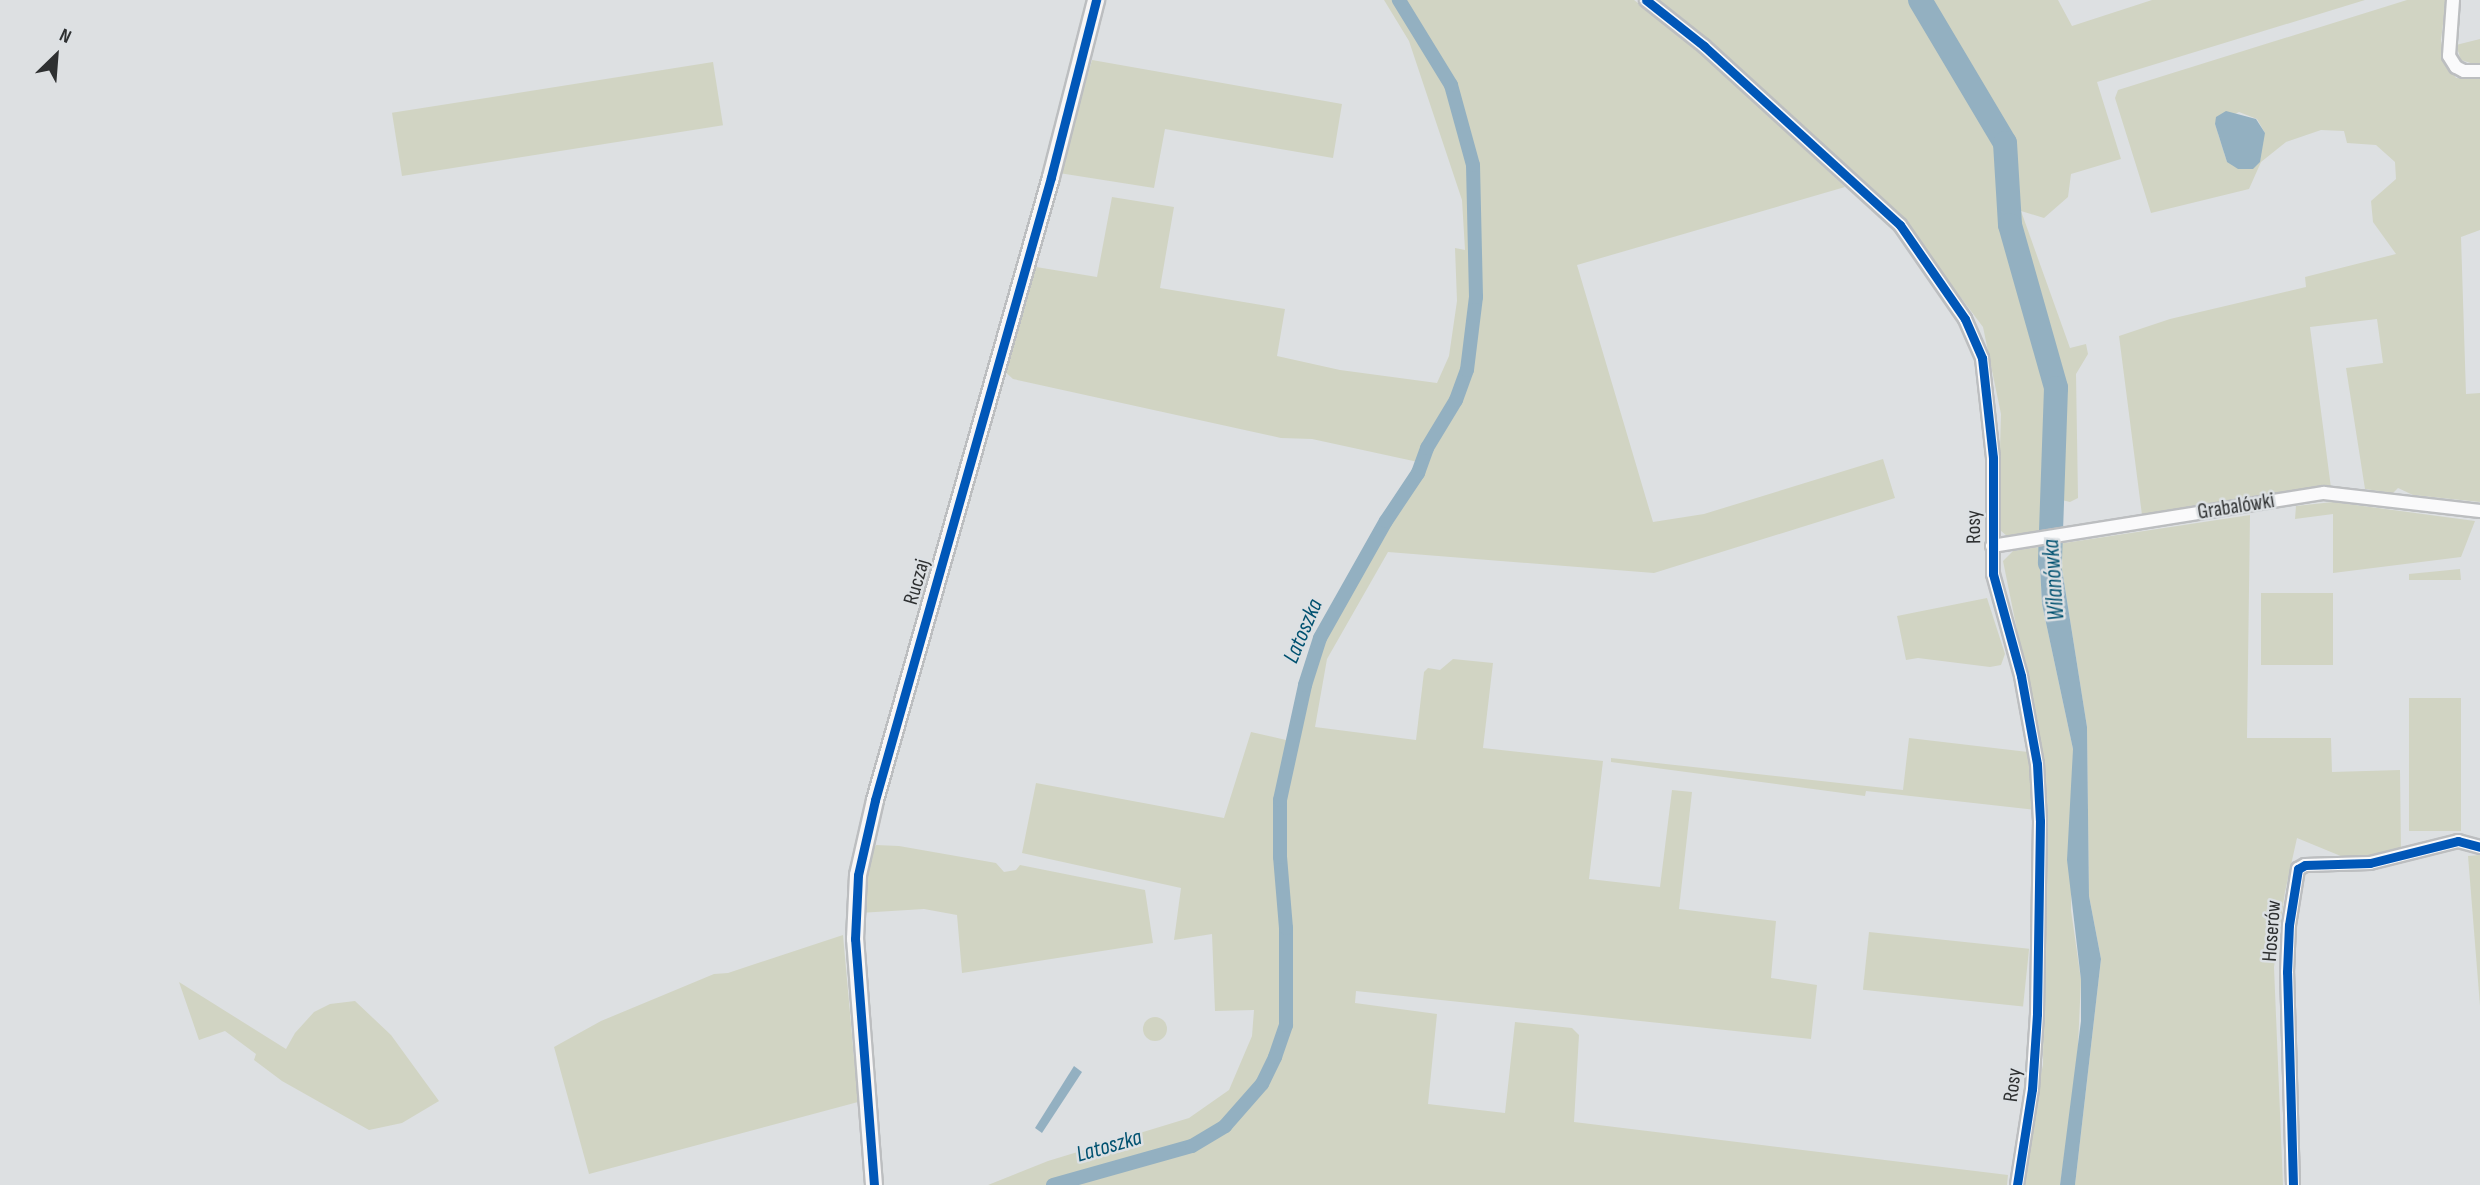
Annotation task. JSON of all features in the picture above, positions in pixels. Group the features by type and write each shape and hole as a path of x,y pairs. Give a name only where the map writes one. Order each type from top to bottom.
{"street":[{"name":"Ruczaj","path":"874,1185 855,939 858,875 875,800 1051,177 1096,0"},
{"name":"Rosy","path":"1646,0 1704,46 1900,225 1965,318 1982,358 1993,458 1993,574 2021,676 2037,764 2040,821 2037,1014 2032,1089 2017,1185"},
{"path":"2453,0 2449,56 2456,67 2464,71 2480,71"},
{"name":"Grabalówki","path":"1992,546 2324,493 2480,511"},
{"name":"Hoserów","path":"2293,1185 2287,972 2289,925 2298,869 2305,865 2370,863 2458,841 2480,847"}],"green space":[{"path":"1384,0 1634,0 1697,48 1845,187 1577,265 1653,522 1704,514 1883,459 1895,498 1654,573 1388,552 1327,659 1315,727 1416,740 1424,672 1428,668 1440,670 1453,659 1493,663 1483,748 1603,761 1589,879 1660,887 1672,790 1692,792 1679,909 1776,921 1771,978 1817,985 1811,1039 1356,991 1355,1003 1437,1014 1428,1104 1505,1113 1515,1022 1572,1028 1579,1035 1574,1122 2008,1175 2007,1185 988,1185 1048,1161 1189,1118 1229,1090 1252,1036 1254,1010 1215,1011 1212,934 1174,940 1181,888 1022,853 1036,783 1224,818 1251,732 1286,740 1301,696 1311,646 1418,462 1312,439 1281,438 1013,379 1003,370 1030,266 1097,277 1112,197 1174,207 1160,288 1285,309 1277,356 1340,370 1437,383 1449,356 1457,301 1455,248 1465,250 1462,200 1409,41"},
{"path":"1659,0 2058,0 2072,26 2152,0 2365,0 2097,82 2121,159 2071,174 2068,197 2044,218 2021,211 2070,348 2086,344 2088,354 2076,374 2078,498 2070,502 2062,500 2063,529 2007,536 2000,530 1998,521 2001,414 1983,327 1901,218"},
{"path":"2407,0 2446,0 2441,40 2444,60 2456,78 2480,79 2480,230 2461,237 2466,394 2480,393 2480,502 2413,495 2398,488 2393,493 2365,489 2346,368 2383,363 2377,319 2310,327 2331,488 2142,515 2119,336 2170,319 2306,287 2305,277 2396,254 2373,222 2371,201 2396,179 2395,162 2376,145 2347,143 2344,131 2321,130 2286,142 2261,162 2249,189 2151,213 2115,98 2118,90","holes":["2239,112 2257,119 2265,133 2227,162 2215,124"]},
{"path":"2480,39 2480,66 2461,60 2456,45"},
{"path":"1092,60 1342,104 1333,158 1165,129 1154,188 1059,173"},
{"path":"713,62 723,125 402,176 392,113"},
{"path":"2333,502 2475,521 2461,557 2333,573 2333,514 2295,519 2296,506"},
{"path":"2250,515 2247,738 2331,738 2332,772 2400,770 2401,849 2367,859 2348,859 2297,838 2285,892 2274,967 2283,1185 2075,1185 2101,959 2089,896 2087,727 2058,544"},
{"path":"2039,547 2042,604 2073,749 2071,910 2081,980 2077,1068 2060,1185 2022,1185 2031,1117 2043,1065 2045,816 2030,694 2003,561 2013,551"},
{"path":"2460,569 2461,580 2409,580 2409,574"},
{"path":"2261,593 2333,593 2333,665 2261,665"},
{"path":"1987,598 2005,654 2001,665 1990,667 1918,658 1906,660 1897,616"},
{"path":"2409,698 2461,698 2461,831 2409,831"},
{"path":"1909,738 2028,752 2036,810 1866,791 1865,796 1611,762 1611,758 1903,790"},
{"path":"876,845 899,846 996,863 1004,872 1016,870 1020,865 1145,890 1153,943 962,973 957,915 924,909 859,913 866,859"},
{"path":"2480,855 2480,1006 2468,856"},
{"path":"1869,932 2029,949 2023,1007 1863,990"},
{"path":"843,935 858,1102 589,1174 554,1047 601,1021 714,974 728,973"},
{"path":"179,982 286,1049 295,1033 314,1012 330,1004 355,1001 391,1035 439,1101 402,1123 369,1130 282,1081 254,1060 256,1054 225,1031 199,1040"},
{"path":"1155,1017 1164,1020 1167,1029 1164,1038 1155,1041 1146,1038 1143,1029 1146,1020"}],"water":[{"path":"2226,111 2256,119 2265,133 2260,162 2253,169 2238,169 2227,162 2215,124 2216,117"},
{"path":"2058,544 2087,727 2089,896 2101,959 2075,1185 2060,1185 2081,1021 2081,980 2067,860 2073,749 2042,604 2039,547"},
{"path":"1074,1066 1082,1072 1042,1133 1035,1128"}],"waterway":[{"name":"Latoszka","path":"1053,1185 1192,1146 1225,1126 1262,1084 1286,1025 1286,928 1280,857 1280,800 1305,685 1320,638 1386,521 1418,473 1427,448 1456,400 1467,370 1476,297 1473,165 1451,85 1399,0"},
{"name":"Wilanówka","path":"1920,0 2005,143 2010,225 2056,388 2050,563"}],"cycle path":[{"path":"874,1185 855,939 858,875 875,800 1051,177 1096,0"},
{"path":"1646,0 1704,46 1900,225 1965,319 1982,358 1993,458 1993,574 2021,676 2037,764 2040,821 2037,1014 2032,1089 2017,1185"},
{"path":"2293,1185 2287,972 2289,925 2298,869 2305,865 2370,863 2458,841 2480,847"}]}
